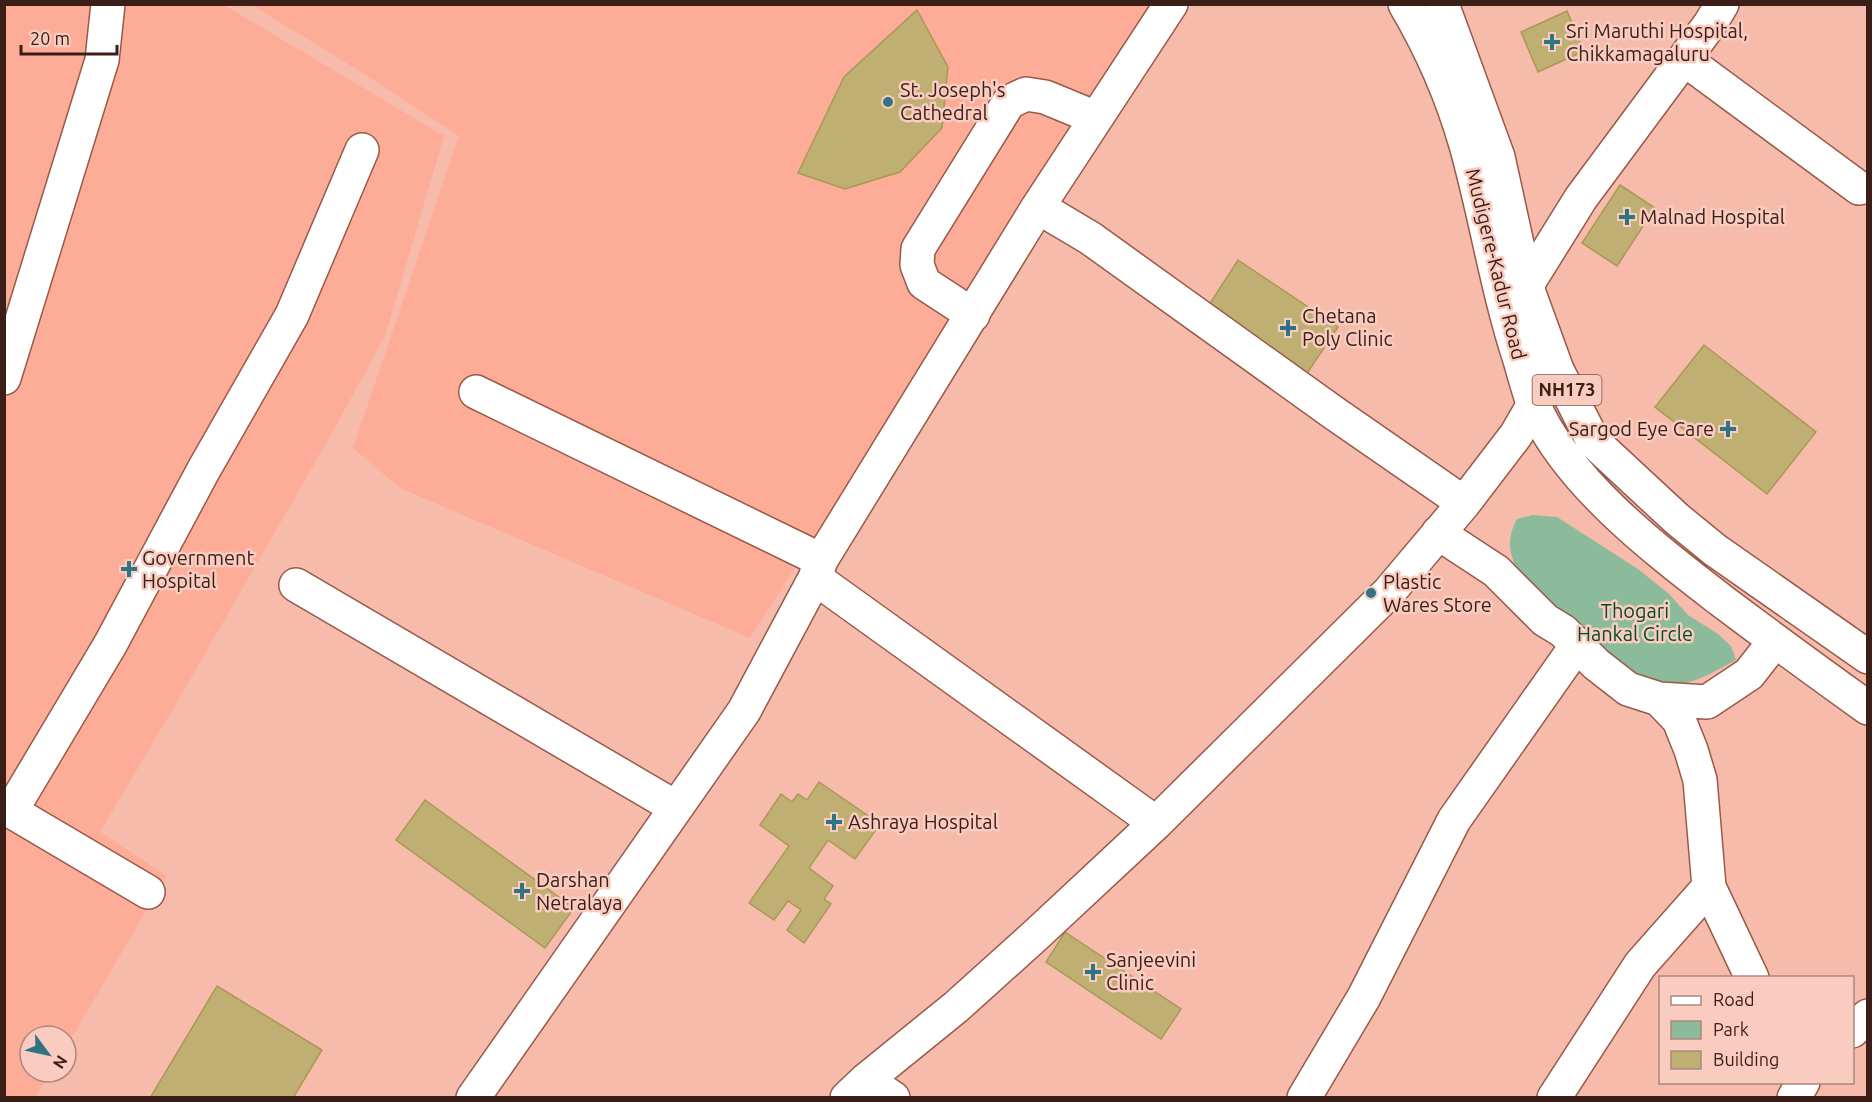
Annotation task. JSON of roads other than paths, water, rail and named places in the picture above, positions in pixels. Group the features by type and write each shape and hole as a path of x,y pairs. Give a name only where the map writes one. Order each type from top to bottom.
{"main road":[{"path":"4,378 102,60 108,4"},
{"path":"472,1098 744,711 818,569 1038,207 1171,4"},
{"name":"Mudigere-Kadur Road","path":"1405,4 1443,78 1466,144 1506,317 1534,404 1561,453 1606,503 1658,552 1868,708"},
{"name":"Mudigere-Kadur Road","path":"1442,4 1498,157 1526,285 1557,370 1593,441 1677,519 1715,550 1868,657"},
{"path":"1506,317 1581,198 1722,4"},
{"path":"1684,58 1859,188"},
{"path":"973,315 924,283 917,265 918,249 1003,111 1009,102 1026,94 1045,97 1096,118"},
{"path":"148,892 8,809 110,645 203,471 292,315 362,150"},
{"path":"1038,207 1090,238 1464,503"},
{"path":"856,1089 956,1006 1156,823 1389,592 1464,503 1516,435 1557,370"},
{"path":"476,392 818,569 1156,823"},
{"path":"1438,533 1496,571 1545,620 1563,631 1596,664 1628,689 1659,699 1707,702 1749,674 1775,641"},
{"path":"296,585 675,807"},
{"path":"1304,1098 1364,997 1454,819 1577,645"},
{"path":"1659,699 1679,720 1691,750 1700,780 1709,887 1751,976"},
{"path":"1554,1098 1640,965 1709,887"},
{"path":"1854,1029 1868,1016"},
{"path":"1794,1098 1804,1084"},
{"path":"1806,1084 1817,1098"},
{"path":"856,1089 893,1098"}],"place":[{"name":"Sri Maruthi Hospital, Chikkamagaluru","path":"1552,42"},
{"name":"St. Joseph's Cathedral","path":"888,102"},
{"name":"Malnad Hospital","path":"1627,217"},
{"name":"Chetana Poly Clinic","path":"1288,328"},
{"name":"Sargod Eye Care","path":"1728,429"},
{"name":"Government Hospital","path":"129,569"},
{"name":"Plastic Wares Store","path":"1371,593"},
{"name":"Ashraya Hospital","path":"834,822"},
{"name":"Darshan Netralaya","path":"522,891"},
{"name":"Sanjeevini Clinic","path":"1093,972"}],"park label":[{"name":"Thogari Hankal Circle","path":"1635,622"}]}
